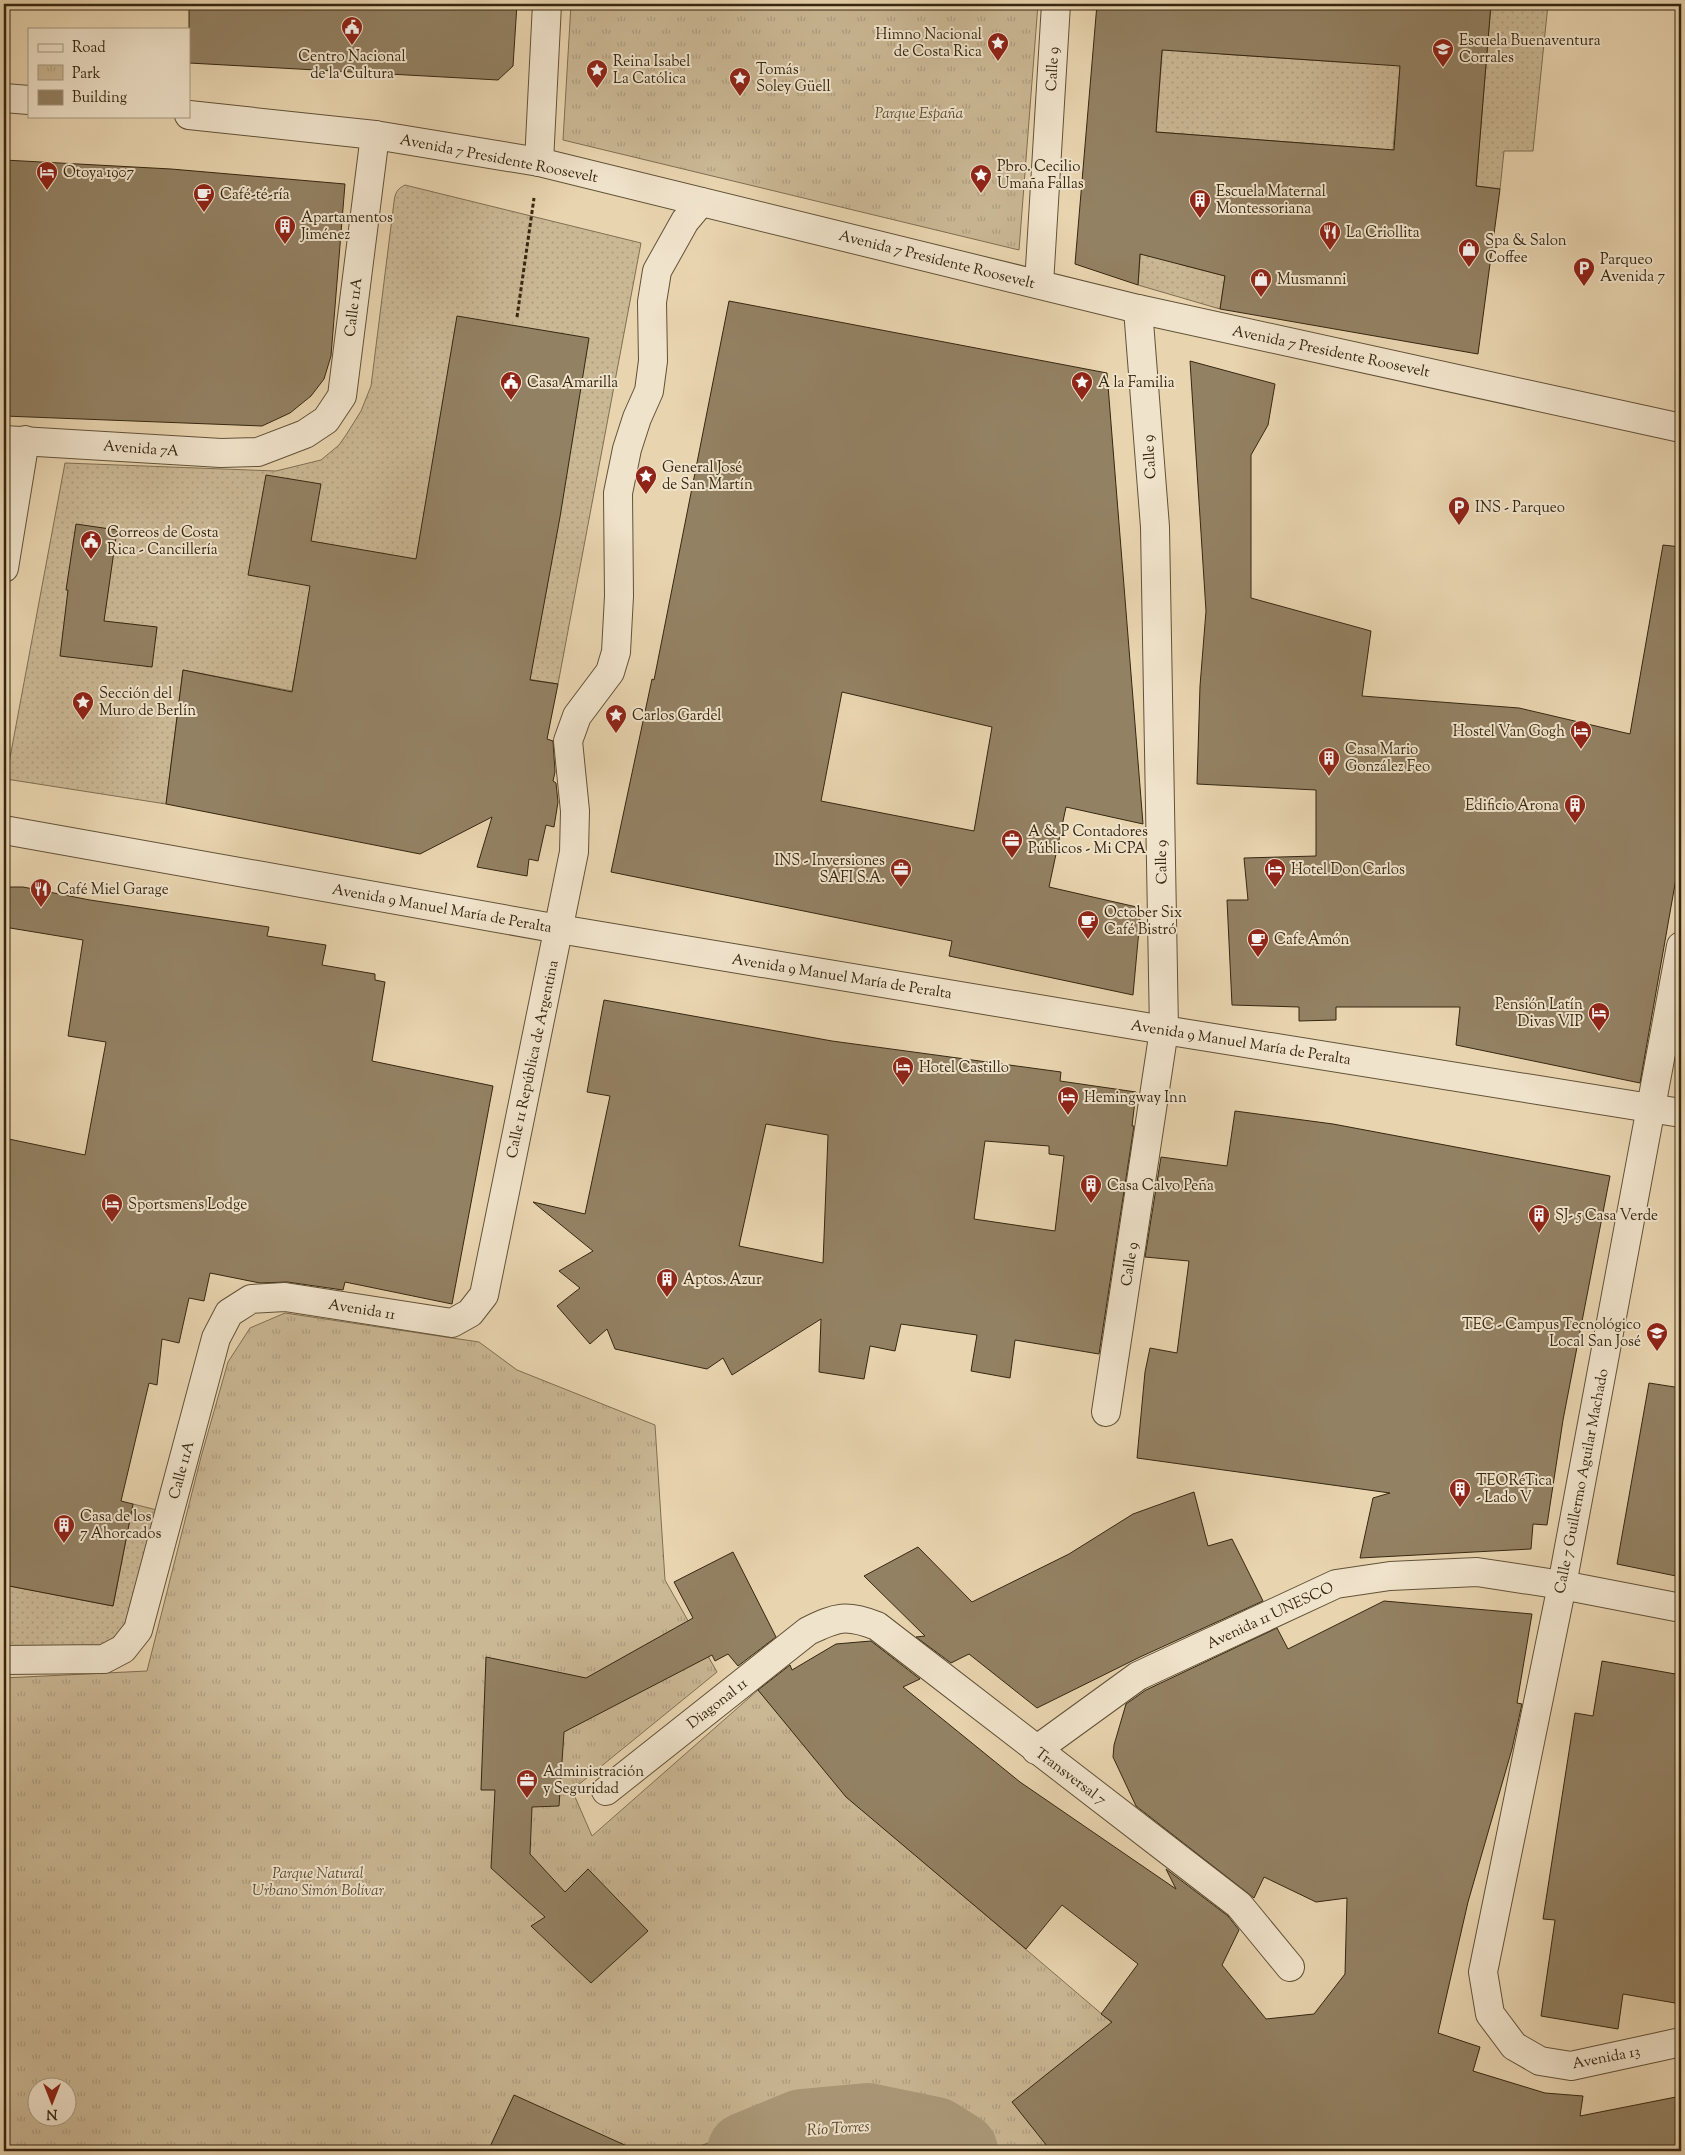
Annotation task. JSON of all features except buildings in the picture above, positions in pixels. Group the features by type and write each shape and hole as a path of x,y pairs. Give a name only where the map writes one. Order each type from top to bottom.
{"street":[{"path":"539,162 547,4"},
{"name":"Calle 9","path":"1038,284 1056,4"},
{"path":"4,98 28,100"},
{"name":"Avenida 7 Presidente Roosevelt","path":"190,116 375,134 539,162 1138,308 1681,428"},
{"name":"Calle 11A","path":"277,446 305,434 326,420 342,396 375,134"},
{"name":"Calle 11 República de Argentina","path":"470,1313 484,1295 574,852 575,811 568,741 577,716 610,672 616,652 618,493 627,449 637,418 649,391 653,361 652,302 657,271 685,221 701,202"},
{"name":"Calle 9","path":"1106,1412 1164,1030 1154,527 1138,308"},
{"path":"4,568 15,440"},
{"name":"Avenida 7A","path":"15,440 221,453 258,452 277,446"},
{"name":"Avenida 9 Manuel María de Peralta","path":"4,830 559,929 1164,1030 1681,1113"},
{"name":"Calle 7 Guillermo Aguilar Machado","path":"1490,2014 1483,1972 1562,1585 1681,946"},
{"name":"Avenida 11","path":"251,1299 285,1297 452,1323 470,1313"},
{"name":"Calle 11A","path":"4,1660 104,1659 123,1649 138,1630 216,1338 229,1313 251,1299"},
{"name":"Avenida 11 UNESCO","path":"1036,1750 1138,1676 1336,1584 1390,1576 1477,1572 1562,1585 1681,1608"},
{"name":"Transversal 7","path":"832,1619 856,1618 877,1626 1239,1905 1290,1967"},
{"name":"Diagonal 11","path":"606,1791 808,1631 832,1619"},
{"name":"Avenida 13","path":"1490,2014 1514,2046 1540,2062 1571,2066 1681,2042"}],"path":[{"path":"518,317 530,227"}],"green space":[{"name":"Parque España","path":"571,4 1038,4 1019,250 563,140"},
{"path":"1166,4 1225,4 1221,54 1355,63 1360,4 1405,4 1393,150 1156,132"},
{"path":"1491,4 1548,4 1533,151 1504,151 1500,189 1476,186"},
{"path":"405,185 641,243 558,684 301,642 292,691 183,670 166,804 6,779 65,463 276,471 321,460 339,445 346,435 361,411 371,386 394,199 398,190"},
{"path":"1143,217 1183,220 1179,264 1225,276 1220,309 1138,285"},
{"name":"Parque Natural Urbano Simón Bolívar","path":"285,1313 479,1342 517,1370 655,1425 665,1580 717,1672 572,1790 592,1836 758,1690 854,1803 1137,2044 1213,2151 999,2151 930,2111 817,2106 685,2151 4,2151 4,1678 147,1671 201,1457 228,1362 250,1328"},
{"path":"133,1504 157,1510 130,1616 114,1639 99,1648 4,1646 4,1585 113,1606"},
{"path":"891,2007 935,2136 959,2151 653,2151"}],"waterway":[{"name":"Río Torres","path":"746,2151 802,2128 867,2122 935,2136 959,2151"}],"place":[{"name":"Centro Nacional de la Cultura","path":"352,46"},
{"name":"Himno Nacional de Costa Rica","path":"998,62"},
{"name":"Escuela Buenaventura Corrales","path":"1443,68"},
{"name":"Reina Isabel La Católica","path":"597,89"},
{"name":"Tomás Soley Güell","path":"740,97"},
{"name":"Otoya 1907","path":"47,191"},
{"name":"Pbro. Cecilio Umaña Fallas","path":"981,194"},
{"name":"Café-té-ría","path":"204,213"},
{"name":"Escuela Maternal Montessoriana","path":"1200,219"},
{"name":"Apartamentos Jiménez","path":"285,245"},
{"name":"La Criollita","path":"1330,251"},
{"name":"Spa & Salon Coffee","path":"1469,268"},
{"name":"Parqueo Avenida 7","path":"1584,287"},
{"name":"Musmanni","path":"1261,298"},
{"name":"Casa Amarilla","path":"511,401"},
{"name":"A la Familia","path":"1082,401"},
{"name":"General José de San Martín","path":"646,495"},
{"name":"INS - Parqueo","path":"1459,526"},
{"name":"Correos de Costa Rica - Cancillería","path":"91,560"},
{"name":"Sección del Muro de Berlín","path":"83,721"},
{"name":"Carlos Gardel","path":"616,734"},
{"name":"Hostel Van Gogh","path":"1581,750"},
{"name":"Casa Mario González Feo","path":"1329,777"},
{"name":"Edificio Arona","path":"1575,824"},
{"name":"A & P Contadores Públicos - Mi CPA","path":"1012,859"},
{"name":"INS - Inversiones SAFI S.A.","path":"901,888"},
{"name":"Hotel Don Carlos","path":"1275,888"},
{"name":"Café Miel Garage","path":"41,908"},
{"name":"October Six Café Bistró","path":"1088,940"},
{"name":"Cafe Amón","path":"1258,958"},
{"name":"Pensión Latín Divas VIP","path":"1599,1032"},
{"name":"Hotel Castillo","path":"903,1086"},
{"name":"Hemingway Inn","path":"1068,1116"},
{"name":"Casa Calvo Peña","path":"1091,1204"},
{"name":"Sportsmens Lodge","path":"112,1223"},
{"name":"SJ- 5 Casa Verde","path":"1539,1234"},
{"name":"Aptos. Azur","path":"667,1298"},
{"name":"TEC - Campus Tecnológico Local San José","path":"1657,1352"},
{"name":"TEORéTica - Lado V","path":"1460,1508"},
{"name":"Casa de los 7 Ahorcados","path":"64,1544"},
{"name":"Administración y Seguridad","path":"527,1799"}]}
